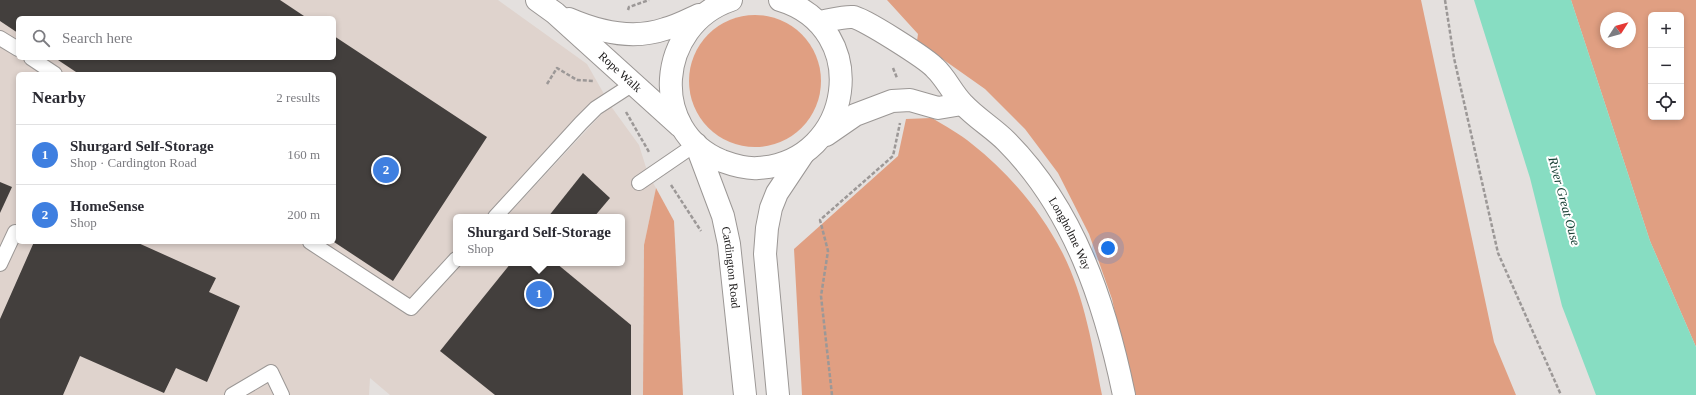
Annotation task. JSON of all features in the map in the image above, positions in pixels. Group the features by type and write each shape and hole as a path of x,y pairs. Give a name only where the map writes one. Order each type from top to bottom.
{"main road":[{"name":"Rope Walk","path":"537,0 555,13 624,90 690,137 714,157 732,164 756,168 779,165 803,154"},
{"name":"Rope Walk","path":"555,13 605,32 625,34 649,33 665,30 731,0"},
{"path":"780,0 806,12 818,22 835,49 841,70 841,95 834,118 821,138"},
{"name":"Cardington Road","path":"706,12 687,31 681,42 675,54 670,80 673,106 690,137 723,216 730,244 745,395"},
{"name":"Longholme Way","path":"818,22 854,17 892,38 935,67 962,104 1006,141 1024,161 1040,181 1070,230 1085,261 1110,336 1124,395"},
{"path":"778,395 765,254 767,228 771,208 777,192 803,154 821,138 855,115 892,101 910,100 938,108 962,104"}],"lane":[{"path":"0,38 16,48"},
{"path":"34,60 52,72"},
{"path":"498,214 596,108 624,90"},
{"path":"639,183 660,169 690,137"},
{"path":"0,264 15,232"},
{"path":"313,244 410,308 453,262"},
{"path":"232,395 271,372 282,395"}],"path":[{"path":"628,14 628,7 649,0"},
{"path":"1445,0 1454,58 1498,253 1561,395"},
{"path":"832,395 821,296 828,251 820,220 893,156 903,90 886,52 892,38"},
{"path":"547,84 557,68 577,80 591,81 604,78 624,90 660,169 705,238"}],"shaded area":[{"path":"0,0 498,0 587,64 608,101 506,214 453,214 453,266 459,266 443,285 460,266 625,266 625,214 509,214 610,105 639,145 648,174 656,188 644,245 643,395 390,395 370,378 369,395 0,395"},
{"path":"887,0 1421,0 1494,342 1516,395 1133,395 1112,299 1089,234 1058,173 1025,129 985,89 917,41 918,34"},
{"path":"1571,0 1696,0 1696,347 1650,241"},
{"path":"761,15 780,20 792,26 802,34 810,44 816,56 820,68 820,94 816,106 810,118 802,128 792,136 780,142 768,146 749,147 730,142 718,136 708,128 700,118 694,106 690,94 689,75 694,56 700,44 708,34 718,26 730,20 742,16"},
{"path":"932,118 967,140 999,167 1034,207 1054,237 1070,268 1082,304 1102,395 802,395 794,249 898,156 906,119"},
{"path":"656,188 674,221 683,395 643,395 644,245"}],"water":[{"name":"River Great Ouse","path":"1474,0 1571,0 1650,241 1696,347 1696,395 1596,395 1562,306 1530,178"}],"building":[{"path":"0,0 280,0 304,16 16,16 16,32 0,21"},
{"path":"336,37 487,137 393,281 336,243 336,72 76,72 58,60 336,60"},
{"path":"583,173 610,198 597,214 550,214"},
{"path":"0,182 12,187 0,213"},
{"path":"33,244 140,244 216,278 209,292 240,306 207,382 176,368 164,393 80,356 63,395 0,395 0,319"},
{"path":"509,266 560,266 631,325 631,395 495,395 440,351"}],"place":[{"name":"HomeSense","path":"386,170"},
{"name":"Shurgard Self-Storage","path":"539,294"}]}
